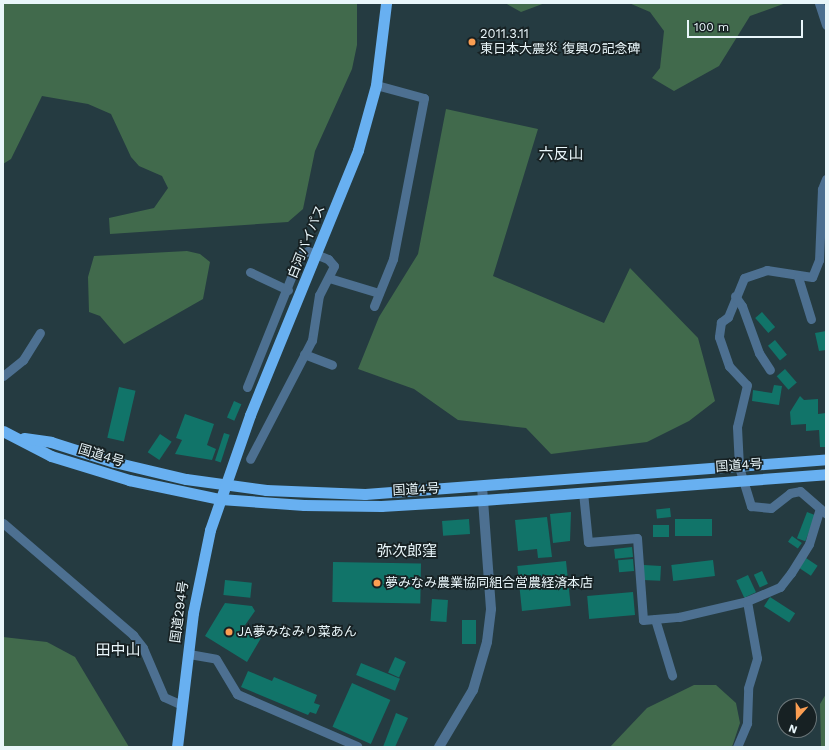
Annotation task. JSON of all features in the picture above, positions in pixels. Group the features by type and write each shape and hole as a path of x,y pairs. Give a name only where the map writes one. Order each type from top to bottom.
{"highway":[{"name":"白河バイパス","path":"225,484 250,414 318,254 358,150 376,85 386,3"},
{"name":"国道4号","path":"3,431 18,437 58,458 129,480 220,499 374,506 483,500 826,474"},
{"name":"国道4号","path":"18,437 51,442 114,462 186,479 266,490 365,494 482,487 826,459"},
{"name":"国道294号","path":"178,747 198,585 225,484"}],"street":[{"path":"819,3 826,25"},
{"path":"374,306 388,275 400,229 424,98 376,85"},
{"path":"583,492 588,542 637,538 642,620 679,617 747,601 780,587 791,574 809,544 823,512 800,491 790,493 771,508 757,509 747,499 739,467 737,427 747,385 729,366 719,338 721,322 728,317 735,296 744,278 755,272 782,271 798,278 812,277 817,269 820,212 826,179"},
{"path":"820,212 826,202"},
{"path":"247,387 303,251 318,254 334,266 330,278 319,295 312,340 250,458"},
{"path":"250,272 288,290"},
{"path":"330,278 379,293"},
{"path":"798,278 811,319"},
{"path":"735,296 742,306 759,353 770,370"},
{"path":"3,376 23,360 40,334"},
{"path":"304,354 332,365"},
{"path":"439,747 473,690 487,642 491,610 482,487"},
{"path":"3,523 133,635 143,648 164,697 182,705"},
{"path":"738,747 747,723 748,688 757,658 747,601"},
{"path":"655,619 672,675"},
{"path":"189,654 216,659 237,694 357,746"}],"green space":[{"path":"3,3 357,3 357,45 352,69 315,151 303,209 288,222 110,234 109,218 154,208 168,188 162,176 139,166 131,157 111,114 88,104 42,96 11,159 3,164"},
{"path":"505,3 545,3 521,12"},
{"path":"629,3 786,3 750,16 719,66 674,91 652,78 660,68 664,31 650,12"},
{"path":"446,109 538,129 493,276 604,323 630,268 698,338 715,401 689,421 647,442 551,454 526,428 458,420 414,389 358,369 379,317 418,254"},
{"path":"187,251 200,254 210,262 203,299 124,344 100,316 89,312 88,277 94,256"},
{"path":"3,637 47,642 75,657 129,747 3,747"},
{"path":"694,685 716,685 736,703 740,723 732,747 610,747 647,708"},
{"path":"826,694 826,747 821,747 820,704"}],"building":[{"path":"762,312 775,327 768,333 755,318"},
{"path":"826,331 826,350 819,351 815,333"},
{"path":"775,340 787,355 780,360 768,346"},
{"path":"785,369 797,383 789,390 777,376"},
{"path":"774,385 782,386 779,405 752,401 753,390 772,393"},
{"path":"119,387 136,391 124,441 107,438"},
{"path":"800,396 804,400 818,399 818,414 826,413 826,447 820,447 819,430 806,431 806,424 791,425 790,412"},
{"path":"234,401 241,404 234,421 227,418"},
{"path":"185,414 214,424 207,445 216,449 212,460 175,454 182,440 176,438"},
{"path":"224,433 230,435 221,462 215,461"},
{"path":"160,434 172,442 159,460 148,452"},
{"path":"670,508 671,517 657,518 656,509"},
{"path":"571,512 570,541 553,543 550,514"},
{"path":"807,512 815,515 805,541 797,538"},
{"path":"547,517 552,557 538,558 537,549 518,551 515,520"},
{"path":"469,519 470,534 443,536 442,521"},
{"path":"675,519 712,519 712,536 675,536"},
{"path":"653,525 669,525 669,537 653,537"},
{"path":"792,536 802,543 798,549 788,542"},
{"path":"632,547 633,557 615,559 614,549"},
{"path":"806,558 818,566 811,576 799,568"},
{"path":"633,559 634,571 619,572 618,560"},
{"path":"713,560 715,576 673,581 671,565"},
{"path":"566,561 571,606 522,611 517,566"},
{"name":"夢みなみ農業協同組合営農経済本店","path":"333,562 421,564 420,604 332,602"},
{"path":"644,565 661,566 660,581 643,580"},
{"path":"762,571 768,584 760,587 754,575"},
{"path":"748,575 756,592 744,598 736,580"},
{"path":"225,580 252,583 250,598 223,595"},
{"path":"633,592 635,615 589,619 587,596"},
{"path":"770,597 795,613 789,623 764,606"},
{"path":"432,599 448,600 446,622 430,621"},
{"name":"JA夢みなみり菜あん","path":"225,603 252,606 255,611 243,628 261,638 247,662 205,636"},
{"path":"462,620 476,620 476,644 462,644"},
{"path":"395,657 406,662 399,677 388,673"},
{"path":"361,663 400,679 395,691 356,675"},
{"path":"248,671 272,681 274,677 317,695 314,703 320,705 316,714 310,712 308,715 241,687"},
{"path":"352,683 390,700 371,744 332,727"},
{"path":"396,713 408,718 395,747 383,747"}],"place":[{"name":"2011.3.11 東日本大震災 復興の記念碑","path":"472,42"},
{"name":"夢みなみ農業協同組合営農経済本店","path":"377,583"},
{"name":"JA夢みなみり菜あん","path":"229,632"}],"district":[{"name":"六反山","path":"561,155"},
{"name":"弥次郎窪","path":"407,552"},
{"name":"田中山","path":"118,651"}]}
